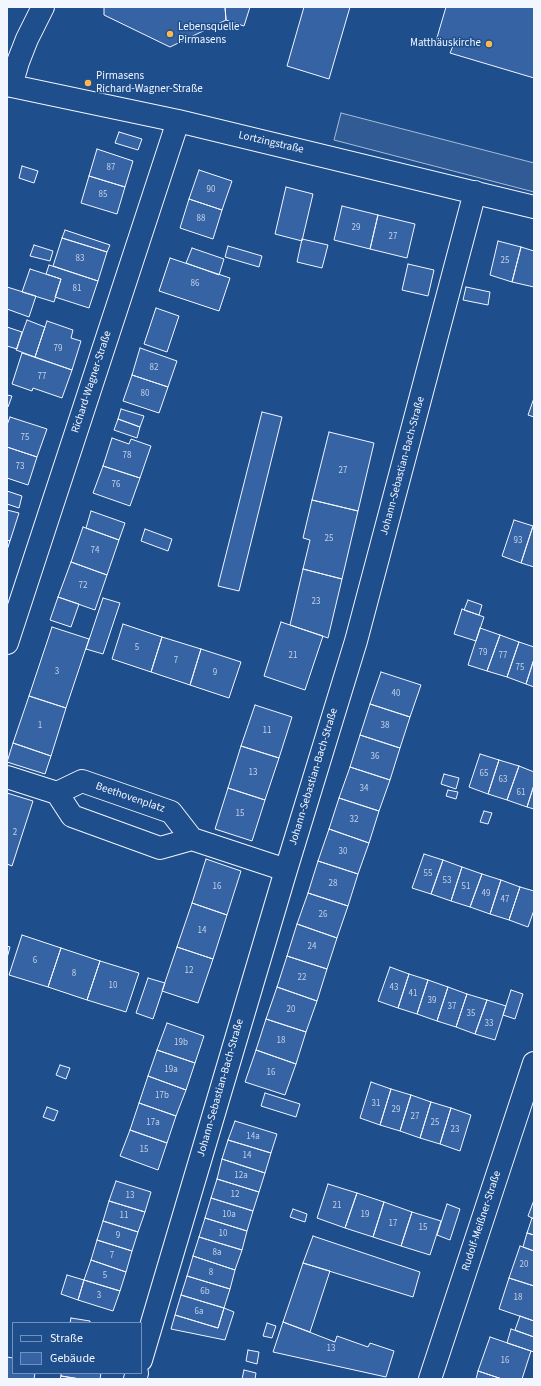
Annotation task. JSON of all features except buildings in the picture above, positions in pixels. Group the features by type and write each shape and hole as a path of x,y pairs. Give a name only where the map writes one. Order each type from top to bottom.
{"street":[{"path":"9,86 27,39 43,7"},
{"name":"Lortzingstraße","path":"9,86 178,121 534,207"},
{"name":"Richard-Wagner-Straße","path":"7,643 178,121"},
{"name":"Johann-Sebastian-Bach-Straße","path":"142,1357 286,870 356,641 475,192"},
{"path":"7,777 57,793 72,816 160,848 192,839 286,870"},
{"name":"Beethovenplatz","path":"57,793 82,781 171,812 192,839"},
{"name":"Rudolf-Meißner-Straße","path":"430,1379 534,1063"}],"shaded area":[{"path":"341,113 534,163 534,192 334,140"}],"place":[{"name":"Lebensquelle Pirmasens","path":"170,34"},
{"name":"Matthäuskirche","path":"489,44"},
{"name":"Pirmasens Richard-Wagner-Straße","path":"88,83"}]}
